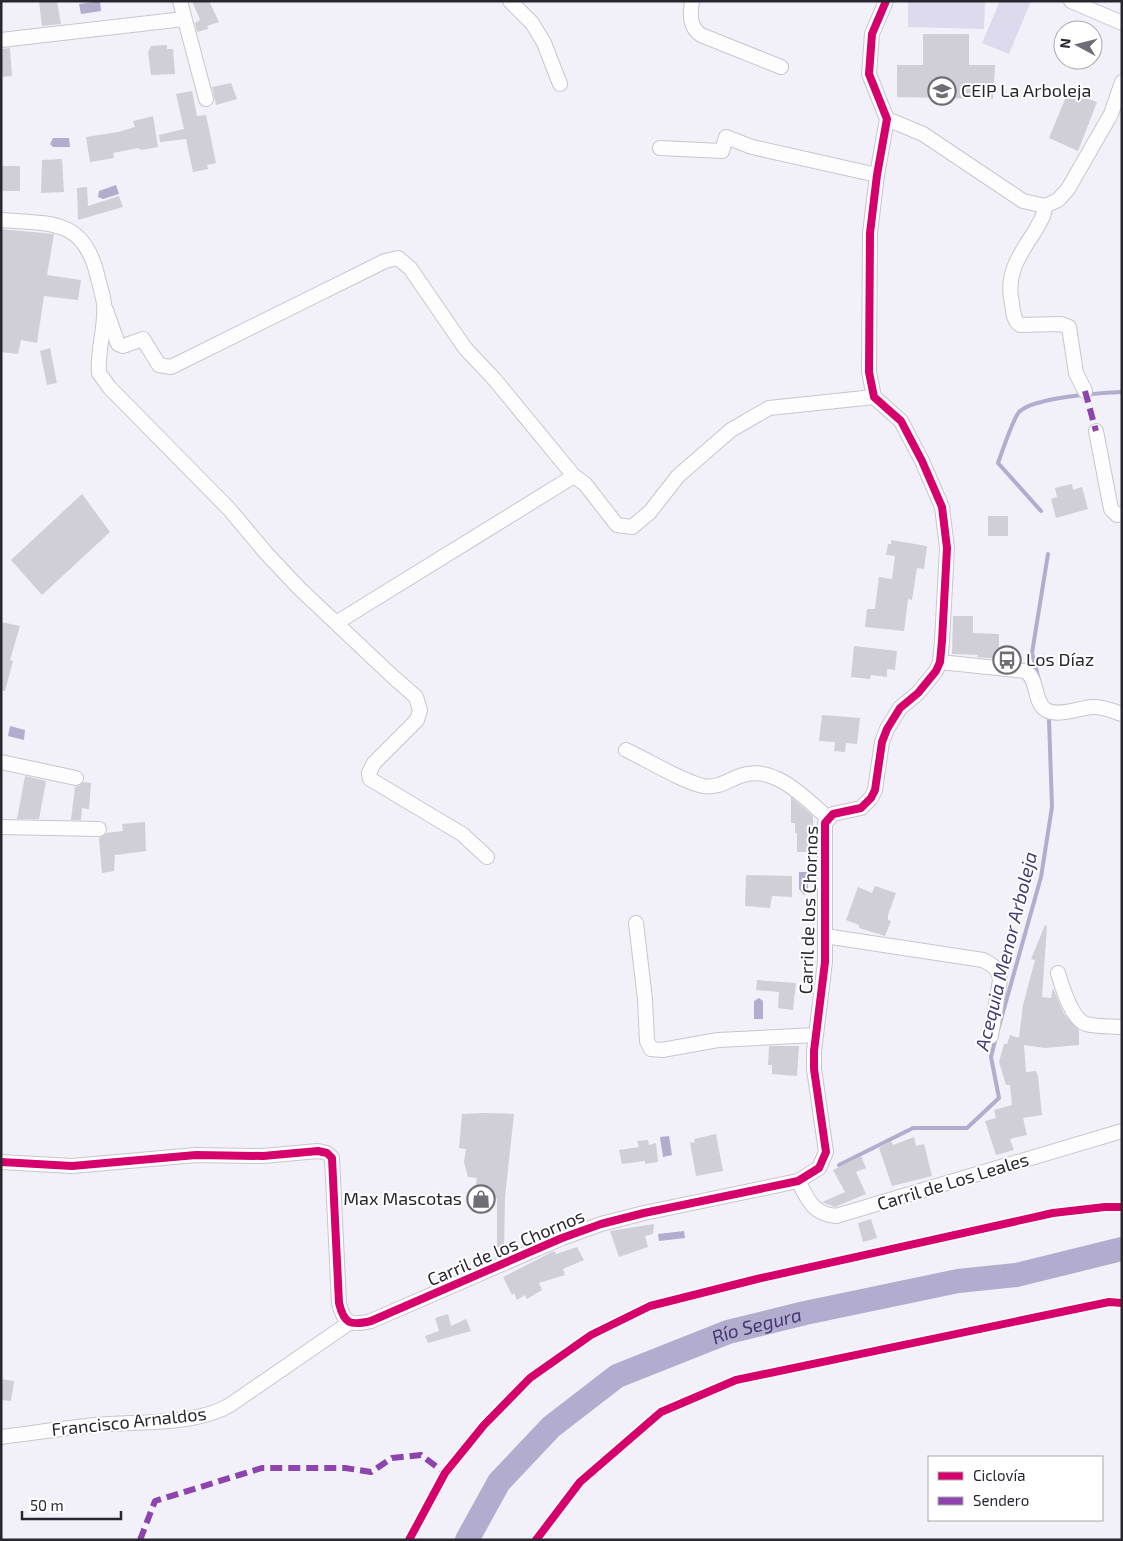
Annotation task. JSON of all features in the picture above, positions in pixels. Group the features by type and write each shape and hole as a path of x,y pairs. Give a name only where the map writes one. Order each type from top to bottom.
{"street":[{"path":"180,1 206,99"},
{"path":"510,1 532,23 544,43 560,84"},
{"path":"692,1 692,22 696,32 781,67"},
{"path":"99,354 107,342 123,346 143,339 159,365 171,367 385,261 398,258 410,268 465,348 574,476 584,484 617,525 632,527 650,512 678,476 732,430 770,408 874,397 869,372 870,234 877,175 887,119 869,74 872,34 886,1"},
{"path":"1071,1 1122,23"},
{"path":"1,40 184,19"},
{"path":"887,119 923,134 1023,201 1046,206 1058,200 1068,189 1111,114 1122,82"},
{"path":"660,148 722,151 726,137 752,147 877,175"},
{"path":"1046,206 1043,218 1010,276 1010,296 1015,319 1020,325 1061,324 1069,326 1076,373 1086,390"},
{"path":"1,220 53,225 68,230 82,239 93,260 104,304 118,344"},
{"path":"104,304 99,373 109,387 230,510 266,553 299,588 411,692 420,703 417,720 374,763 368,773 370,779 462,834 487,857"},
{"name":"Carril de los Chornos","path":"349,1323 358,1324 371,1321 562,1238 601,1224 644,1213 798,1182 819,1168 826,1152 814,1069 816,1034 823,984 825,936 824,830 828,818 833,814 861,808 871,798 878,780 882,742 893,717 928,682 940,662 948,548 942,507 901,421 874,397"},
{"path":"1096,430 1111,509 1117,515 1122,514"},
{"path":"336,623 574,476"},
{"path":"940,662 1025,671 1033,679 1043,708 1047,711 1060,712 1093,707 1104,708 1122,714"},
{"path":"626,750 702,786 717,786 751,773 770,775 789,786 828,818"},
{"path":"1,762 76,778"},
{"path":"1,827 99,829"},
{"path":"636,923 645,999 647,1041 650,1050 662,1050 718,1040 816,1034"},
{"path":"825,936 983,960 994,966 999,972 1000,980 990,1036"},
{"path":"1058,973 1063,991 1080,1021 1086,1024 1122,1027"},
{"name":"Carril de Los Leales","path":"798,1182 817,1211 824,1215 836,1216 1122,1132"},
{"path":"1,1162 72,1166 196,1155 263,1156 318,1151 327,1153 332,1158 338,1303 342,1317 349,1323"},
{"name":"Francisco Arnaldos","path":"1,1437 71,1427 144,1422 210,1414 230,1404 349,1323"}],"shaded area":[{"path":"100,1 101,11 81,14 79,4"},
{"path":"908,1 985,1 984,29 908,27"},
{"path":"1000,1 1031,1 1009,54 982,43"},
{"path":"53,138 69,138 70,147 53,147 50,144"},
{"path":"116,185 119,194 103,199 98,197 99,191"},
{"path":"10,726 25,730 24,740 8,736"},
{"path":"799,872 808,872 808,892 804,895 799,889"},
{"path":"759,998 763,1001 763,1019 754,1019 754,1001"},
{"path":"669,1136 672,1155 663,1157 660,1137"},
{"path":"684,1231 685,1238 659,1241 658,1234"}],"building":[{"path":"39,1 57,1 61,24 42,26"},
{"path":"192,1 209,1 219,22 207,26 208,29 197,32 195,23 200,20"},
{"path":"923,34 969,34 969,65 995,65 993,99 897,97 897,65 923,65"},
{"path":"167,45 167,49 173,49 175,74 151,75 148,52 151,46"},
{"path":"10,48 12,76 1,77 1,49"},
{"path":"231,83 237,99 216,105 212,87"},
{"path":"192,91 197,116 206,115 216,163 207,165 208,169 193,172 186,139 160,142 159,135 184,129 176,94"},
{"path":"1068,92 1097,102 1078,151 1049,138"},
{"path":"153,116 158,147 141,150 138,148 113,153 114,158 90,162 86,137 135,127 133,121"},
{"path":"62,159 64,192 41,193 42,160"},
{"path":"1,166 20,166 20,191 1,191"},
{"path":"87,187 88,206 119,196 123,207 78,220 77,188"},
{"path":"1,229 54,234 47,275 81,280 78,300 44,296 37,343 21,340 18,354 1,352"},
{"path":"50,348 57,383 47,385 40,351"},
{"path":"1072,484 1073,490 1082,487 1088,509 1056,518 1051,499 1057,497 1055,488"},
{"path":"82,494 110,532 42,595 11,560"},
{"path":"988,516 1008,516 1008,536 988,536"},
{"path":"891,540 927,546 924,569 917,568 912,600 908,599 904,631 865,627 867,609 875,609 879,577 892,579 895,556 886,555 888,544 891,544"},
{"path":"953,616 973,616 973,633 999,634 999,659 977,657 978,655 952,654"},
{"path":"1,622 20,626 10,660 13,661 5,691 1,691"},
{"path":"854,646 897,651 895,670 887,669 887,677 871,675 870,679 851,677"},
{"path":"822,715 860,718 857,744 846,743 845,752 834,751 835,742 819,741"},
{"path":"25,776 46,781 39,819 17,819"},
{"path":"84,782 91,783 89,809 82,808 81,820 71,820 75,787"},
{"path":"791,797 813,816 813,852 797,852 795,823 791,823"},
{"path":"145,822 146,851 115,855 114,871 102,873 99,838 107,833 123,831 122,824"},
{"path":"746,875 792,876 792,897 772,896 770,908 745,906"},
{"path":"875,886 896,893 888,915 888,920 891,921 885,936 859,928 859,925 846,920 858,887 872,893"},
{"path":"1045,925 1047,926 1042,997 1051,998 1053,988 1064,1014 1079,1030 1079,1045 1045,1048 1024,1045 1026,1072 1036,1071 1038,1076 1042,1115 1023,1118 1027,1135 1010,1139 1014,1150 996,1155 985,1121 996,1118 994,1110 1012,1105 1010,1085 1006,1085 999,1062 1004,1044 1007,1044 1010,1035 1019,1038 1023,1005 1035,960 1031,959"},
{"path":"757,980 796,983 793,1010 778,1008 779,992 756,990"},
{"path":"769,1046 799,1046 797,1076 772,1074 772,1065 768,1065"},
{"path":"462,1114 514,1114 505,1197 504,1249 497,1249 497,1199 485,1197 485,1191 475,1190 477,1178 468,1177 464,1162 466,1149 459,1148"},
{"path":"716,1134 723,1171 696,1176 690,1143 695,1142 694,1139"},
{"path":"914,1137 916,1146 924,1144 932,1176 892,1186 879,1148 891,1141 893,1145"},
{"path":"648,1140 649,1145 656,1143 658,1162 645,1164 645,1161 622,1164 619,1150 639,1147 637,1141"},
{"path":"861,1156 866,1168 856,1172 866,1194 835,1207 822,1202 845,1192 833,1170"},
{"path":"871,1219 877,1238 863,1242 858,1223"},
{"path":"654,1224 653,1234 645,1236 648,1247 619,1257 610,1231"},
{"path":"577,1247 584,1260 563,1269 565,1275 539,1283 542,1290 527,1299 525,1295 517,1300 514,1293 512,1295 503,1277 554,1251 556,1254"},
{"path":"448,1314 451,1326 466,1319 471,1331 428,1343 425,1336 439,1331 435,1318"},
{"path":"1,1379 14,1381 11,1401 1,1400"}],"waterway":[{"name":"Acequia Menor Arboleja","path":"1041,511 998,463 1019,412 1027,407 1052,399 1122,392"},
{"name":"Acequia Menor Arboleja","path":"1039,680 1032,653 1048,554"},
{"name":"Acequia Menor Arboleja","path":"998,1030 1041,877 1052,807 1049,720"},
{"name":"Acequia Menor Arboleja","path":"839,1165 913,1128 967,1128 999,1098 991,1057 996,1037"},
{"name":"Río Segura","path":"467,1540 499,1482 551,1427 617,1376 728,1332 805,1313 958,1281 1016,1275 1122,1249"}],"marked path":[{"path":"1085,391 1096,431"},
{"path":"140,1540 155,1501 262,1468 345,1468 371,1472 392,1458 421,1455 445,1473"}],"cycle path":[{"path":"1,1162 72,1166 196,1155 263,1156 318,1151 327,1153 332,1158 339,1303 343,1315 349,1322 353,1323 371,1321 562,1238 601,1224 644,1213 798,1181 819,1168 826,1152 814,1069 814,1051 825,962 825,823 833,814 861,808 871,798 875,790 882,742 887,729 900,708 918,693 936,671 940,662 942,641 947,548 942,507 922,461 901,421 874,397 869,372 870,233 877,175 887,119 869,74 872,34 886,1"},
{"path":"409,1540 445,1473 484,1425 530,1378 591,1335 650,1306 757,1279 1053,1213 1122,1207"},
{"path":"536,1540 580,1482 661,1412 736,1380 1109,1302 1122,1303"}],"place":[{"name":"CEIP La Arboleja","path":"942,91"},
{"name":"Los Díaz","path":"1007,660"},
{"name":"Max Mascotas","path":"481,1199"}]}
